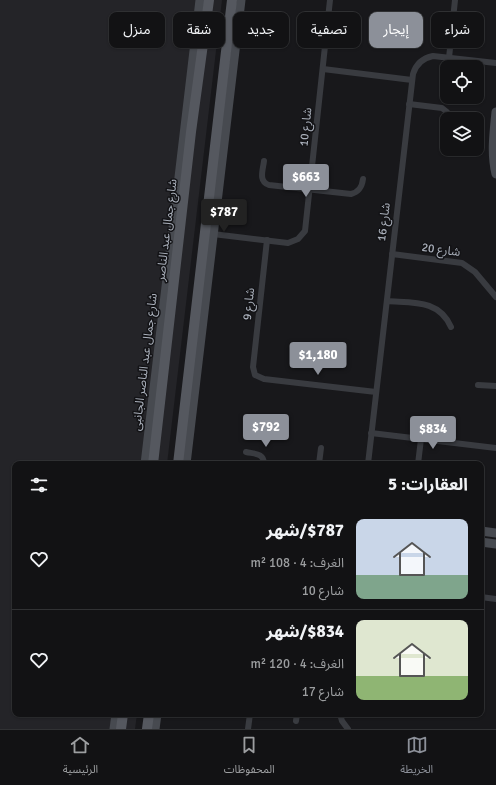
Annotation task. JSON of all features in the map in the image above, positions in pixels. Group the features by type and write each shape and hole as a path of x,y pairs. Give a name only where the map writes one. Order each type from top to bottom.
{"main road":[{"path":"188,132 200,0"},
{"name":"شارع جمال عبد الناصر","path":"154,461 156,402 188,132 209,0"},
{"path":"178,461 232,0"},
{"path":"186,461 241,0"},
{"path":"496,112 493,140 496,174"},
{"name":"شارع جمال عبد الناصر الجانبى","path":"146,461 156,402"},
{"path":"484,531 496,533"},
{"path":"484,542 496,544"},
{"path":"147,729 149,717"},
{"path":"155,729 157,717"}],"street":[{"name":"شارع 10","path":"213,234 288,243 301,237 306,228 330,0"},
{"path":"449,58 455,0"},
{"name":"شارع 16","path":"368,461 414,69 423,60 433,56 496,63"},
{"path":"323,69 412,80"},
{"path":"409,104 442,108 447,112"},
{"path":"264,161 262,176 266,183 310,190 350,194 356,193 360,189 363,178"},
{"name":"شارع 9","path":"267,240 253,369 256,374 261,378 376,392"},
{"name":"شارع 20","path":"392,254 462,263 475,272 496,298"},
{"path":"386,301 431,306 442,313 451,327"},
{"path":"478,385 496,386"},
{"path":"371,433 496,448"},
{"path":"418,461 421,439"},
{"path":"319,461 321,448"},
{"path":"246,452 260,454 264,461"},
{"path":"484,597 496,599"},
{"path":"248,729 250,717"},
{"path":"296,721 297,717"},
{"path":"341,717 348,729"}],"shaded area":[{"path":"0,0 222,0 221,12 173,12 173,48 216,48 167,461 12,461 12,717 137,717 135,729 0,729"}]}
